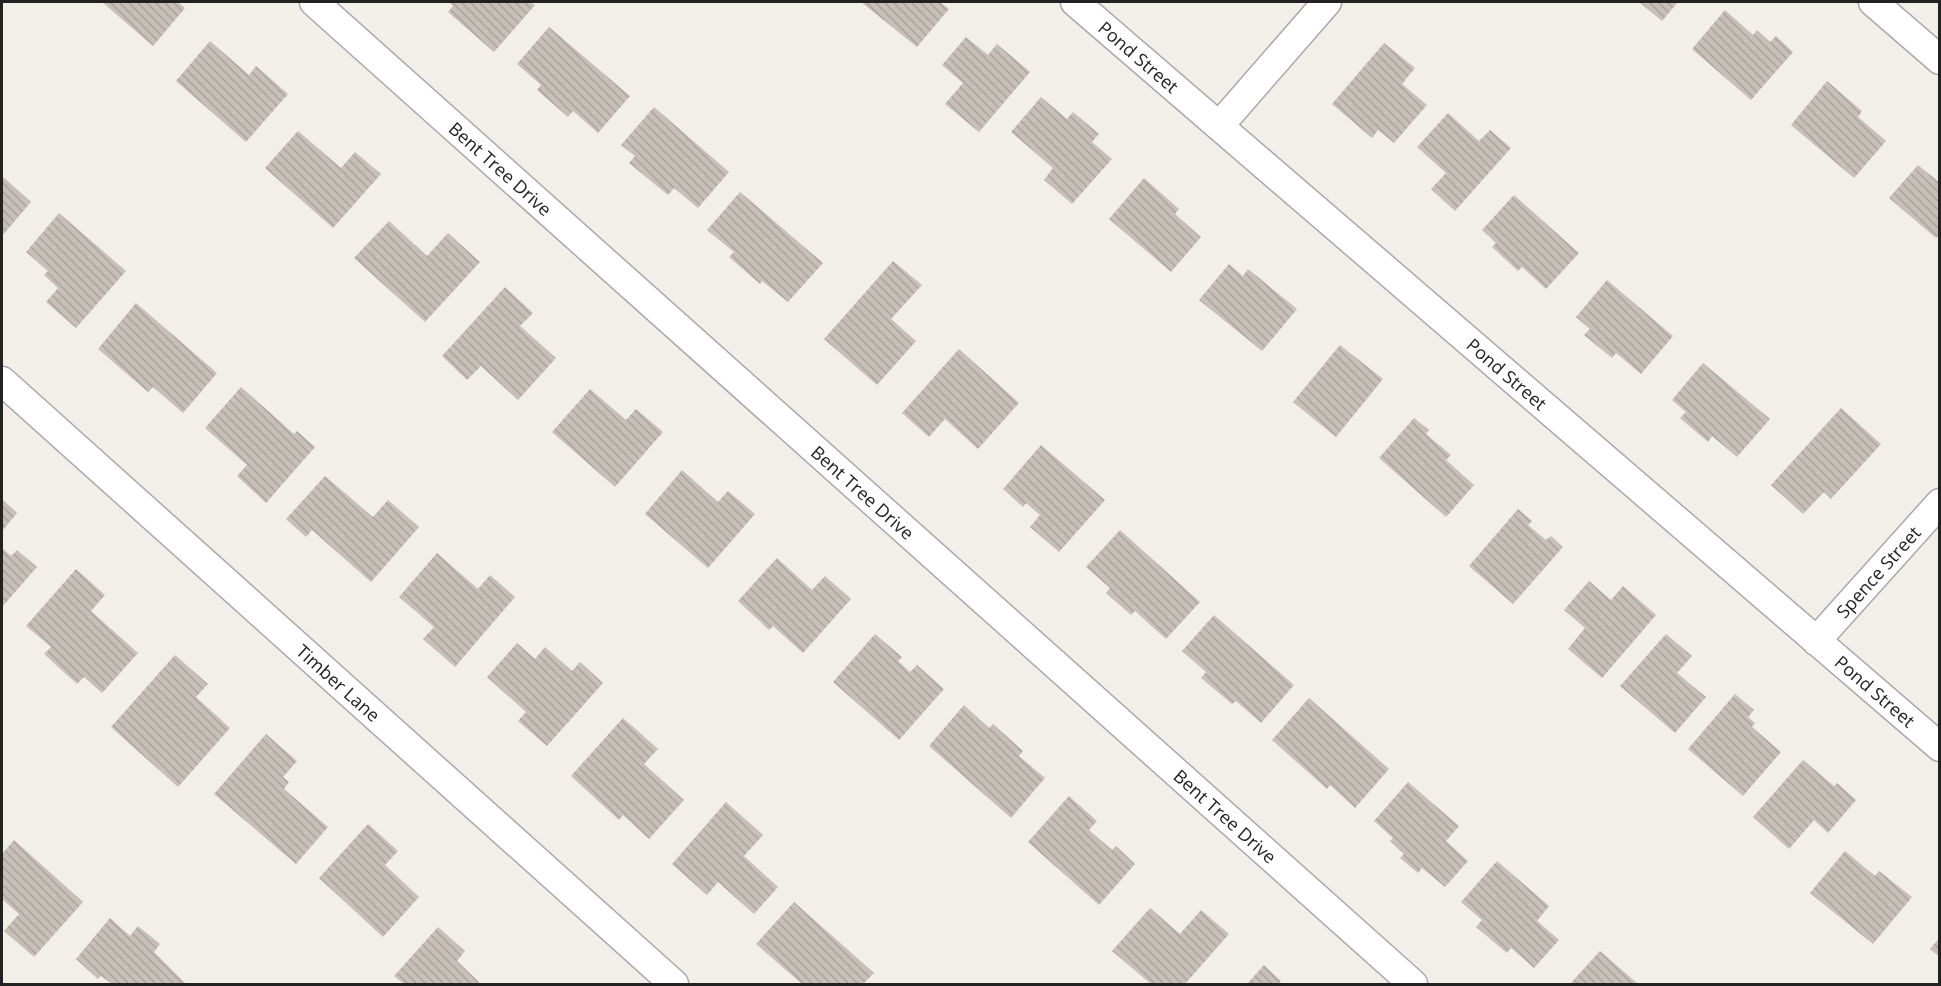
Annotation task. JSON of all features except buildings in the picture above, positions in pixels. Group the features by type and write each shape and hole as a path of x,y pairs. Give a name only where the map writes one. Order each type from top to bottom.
{"street":[{"name":"Bent Tree Drive","path":"314,2 1413,984"},
{"name":"Pond Street","path":"1075,2 1940,747"},
{"path":"1219,126 1327,2"},
{"path":"1873,2 1940,60"},
{"name":"Timber Lane","path":"2,381 674,984"},
{"name":"Spence Street","path":"1816,640 1940,503"}]}
